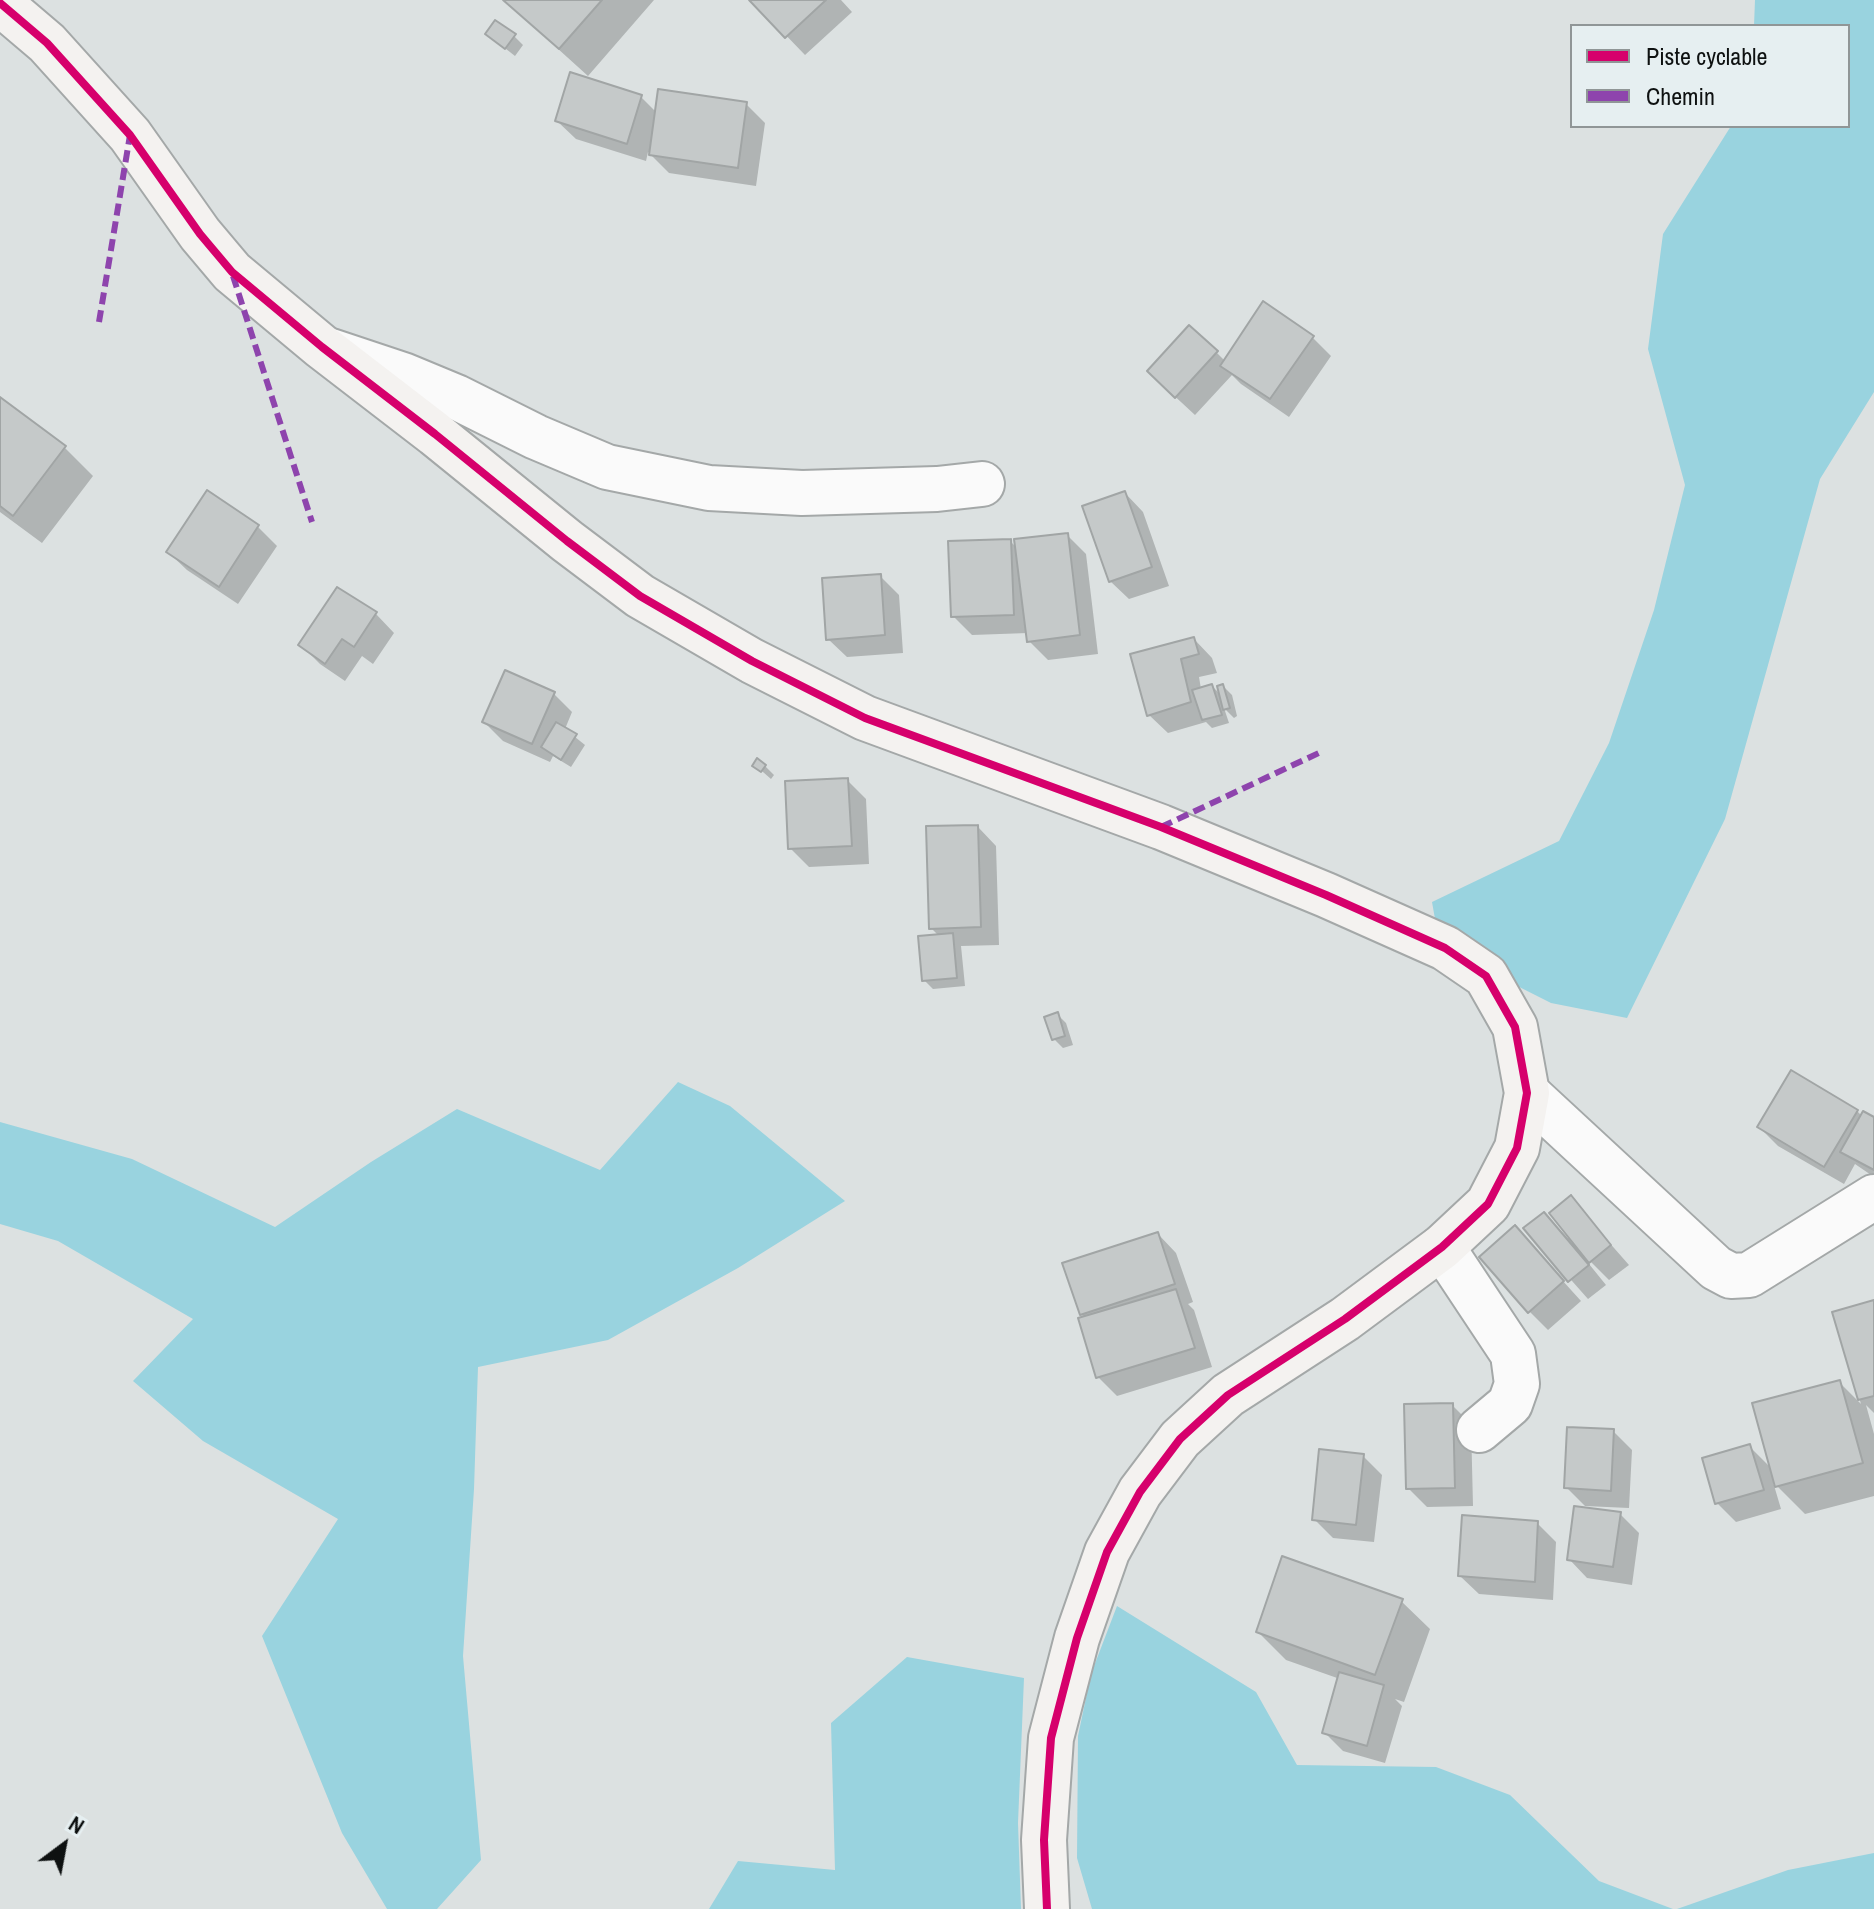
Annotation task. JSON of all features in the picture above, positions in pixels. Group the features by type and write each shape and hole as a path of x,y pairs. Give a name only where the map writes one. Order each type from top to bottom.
{"street":[{"path":"0,3 47,43 130,135 200,234 232,272 322,347 640,596 752,661 865,718 1161,827 1445,948 1486,976 1515,1027 1527,1093 1517,1148 1488,1204 1442,1247 1345,1319 1228,1395 1180,1439 1140,1492 1107,1552 1077,1638 1051,1738 1044,1840 1047,1909"},
{"path":"322,347 456,397 536,437 607,467 709,488 802,493 937,489 982,484"},
{"path":"1527,1093 1716,1268 1731,1276 1749,1275 1874,1197"},
{"path":"1442,1247 1513,1354 1517,1384 1510,1404 1479,1430"}],"shaded area":[{"path":"1755,0 1874,0 1874,392 1820,479 1725,819 1627,1018 1551,1003 1440,947 1432,902 1559,841 1609,743 1654,610 1685,485 1648,349 1663,234 1730,128 1850,128 1850,24 1754,24"},
{"path":"678,1082 730,1106 845,1201 738,1268 608,1340 478,1367 463,1656 481,1860 437,1909 387,1909 342,1833 262,1636 338,1519 203,1441 133,1381 193,1319 58,1241 0,1224 0,1122 132,1159 275,1227 457,1109 600,1170"},
{"path":"1117,1606 1256,1692 1297,1765 1436,1767 1510,1795 1599,1881 1673,1909 1092,1909 1077,1858 1078,1736 1091,1674"},
{"path":"907,1657 1024,1678 1018,1823 1021,1909 709,1909 738,1861 835,1870 831,1723"},
{"path":"1874,1853 1874,1909 1677,1909 1788,1870"}],"building":[{"path":"503,0 602,0 559,49"},
{"path":"749,0 826,0 785,38"},
{"path":"495,20 516,34 505,49 485,34"},
{"path":"570,72 642,95 627,144 555,121"},
{"path":"658,89 747,102 738,168 649,155"},
{"path":"1263,301 1314,336 1270,399 1220,366"},
{"path":"1189,325 1218,351 1175,398 1147,371"},
{"path":"0,397 66,446 13,516 0,506"},
{"path":"207,490 259,525 219,587 166,552"},
{"path":"1125,491 1152,567 1109,582 1082,506"},
{"path":"1068,533 1080,635 1027,642 1014,539"},
{"path":"1011,539 1014,615 951,617 948,541"},
{"path":"881,574 885,635 826,640 822,578"},
{"path":"337,587 377,612 354,647 342,639 325,664 298,645"},
{"path":"1194,637 1199,654 1181,659 1191,702 1147,716 1130,654"},
{"path":"505,670 555,692 532,744 482,722"},
{"path":"1212,684 1222,715 1202,720 1192,690"},
{"path":"1223,684 1230,708 1223,710 1217,686"},
{"path":"556,722 577,734 561,760 541,747"},
{"path":"757,758 766,765 761,772 752,766"},
{"path":"848,778 852,846 788,849 785,781"},
{"path":"978,825 981,927 929,929 926,826"},
{"path":"953,933 957,978 922,981 918,936"},
{"path":"1058,1012 1065,1036 1052,1040 1044,1017"},
{"path":"1791,1070 1858,1110 1824,1167 1757,1127"},
{"path":"1863,1111 1874,1117 1874,1170 1840,1152"},
{"path":"1571,1195 1611,1245 1589,1263 1549,1213"},
{"path":"1544,1212 1589,1265 1568,1282 1523,1228"},
{"path":"1515,1225 1564,1281 1528,1313 1479,1257"},
{"path":"1158,1232 1175,1284 1080,1315 1062,1263"},
{"path":"1176,1289 1195,1348 1096,1378 1078,1318"},
{"path":"1874,1300 1874,1396 1858,1400 1832,1312"},
{"path":"1840,1380 1863,1463 1775,1487 1752,1403"},
{"path":"1453,1403 1455,1488 1406,1489 1404,1404"},
{"path":"1567,1427 1614,1429 1611,1491 1564,1488"},
{"path":"1750,1444 1764,1490 1715,1504 1702,1458"},
{"path":"1319,1449 1364,1454 1356,1525 1312,1520"},
{"path":"1574,1506 1621,1512 1613,1567 1567,1560"},
{"path":"1462,1515 1538,1521 1535,1582 1458,1576"},
{"path":"1282,1556 1403,1599 1375,1675 1256,1632"},
{"path":"1339,1672 1384,1685 1367,1746 1322,1733"}],"marked path":[{"path":"99,322 130,135"},
{"path":"233,276 312,522"},
{"path":"1161,827 1323,751"}],"cycle path":[{"path":"0,3 47,43 130,135 200,234 232,272 322,347 640,596 752,661 865,718 1161,827 1445,948 1486,976 1515,1027 1527,1093 1517,1148 1488,1204 1442,1247 1345,1319 1228,1395 1180,1439 1140,1492 1107,1552 1077,1638 1051,1738 1044,1840 1047,1909"}]}
